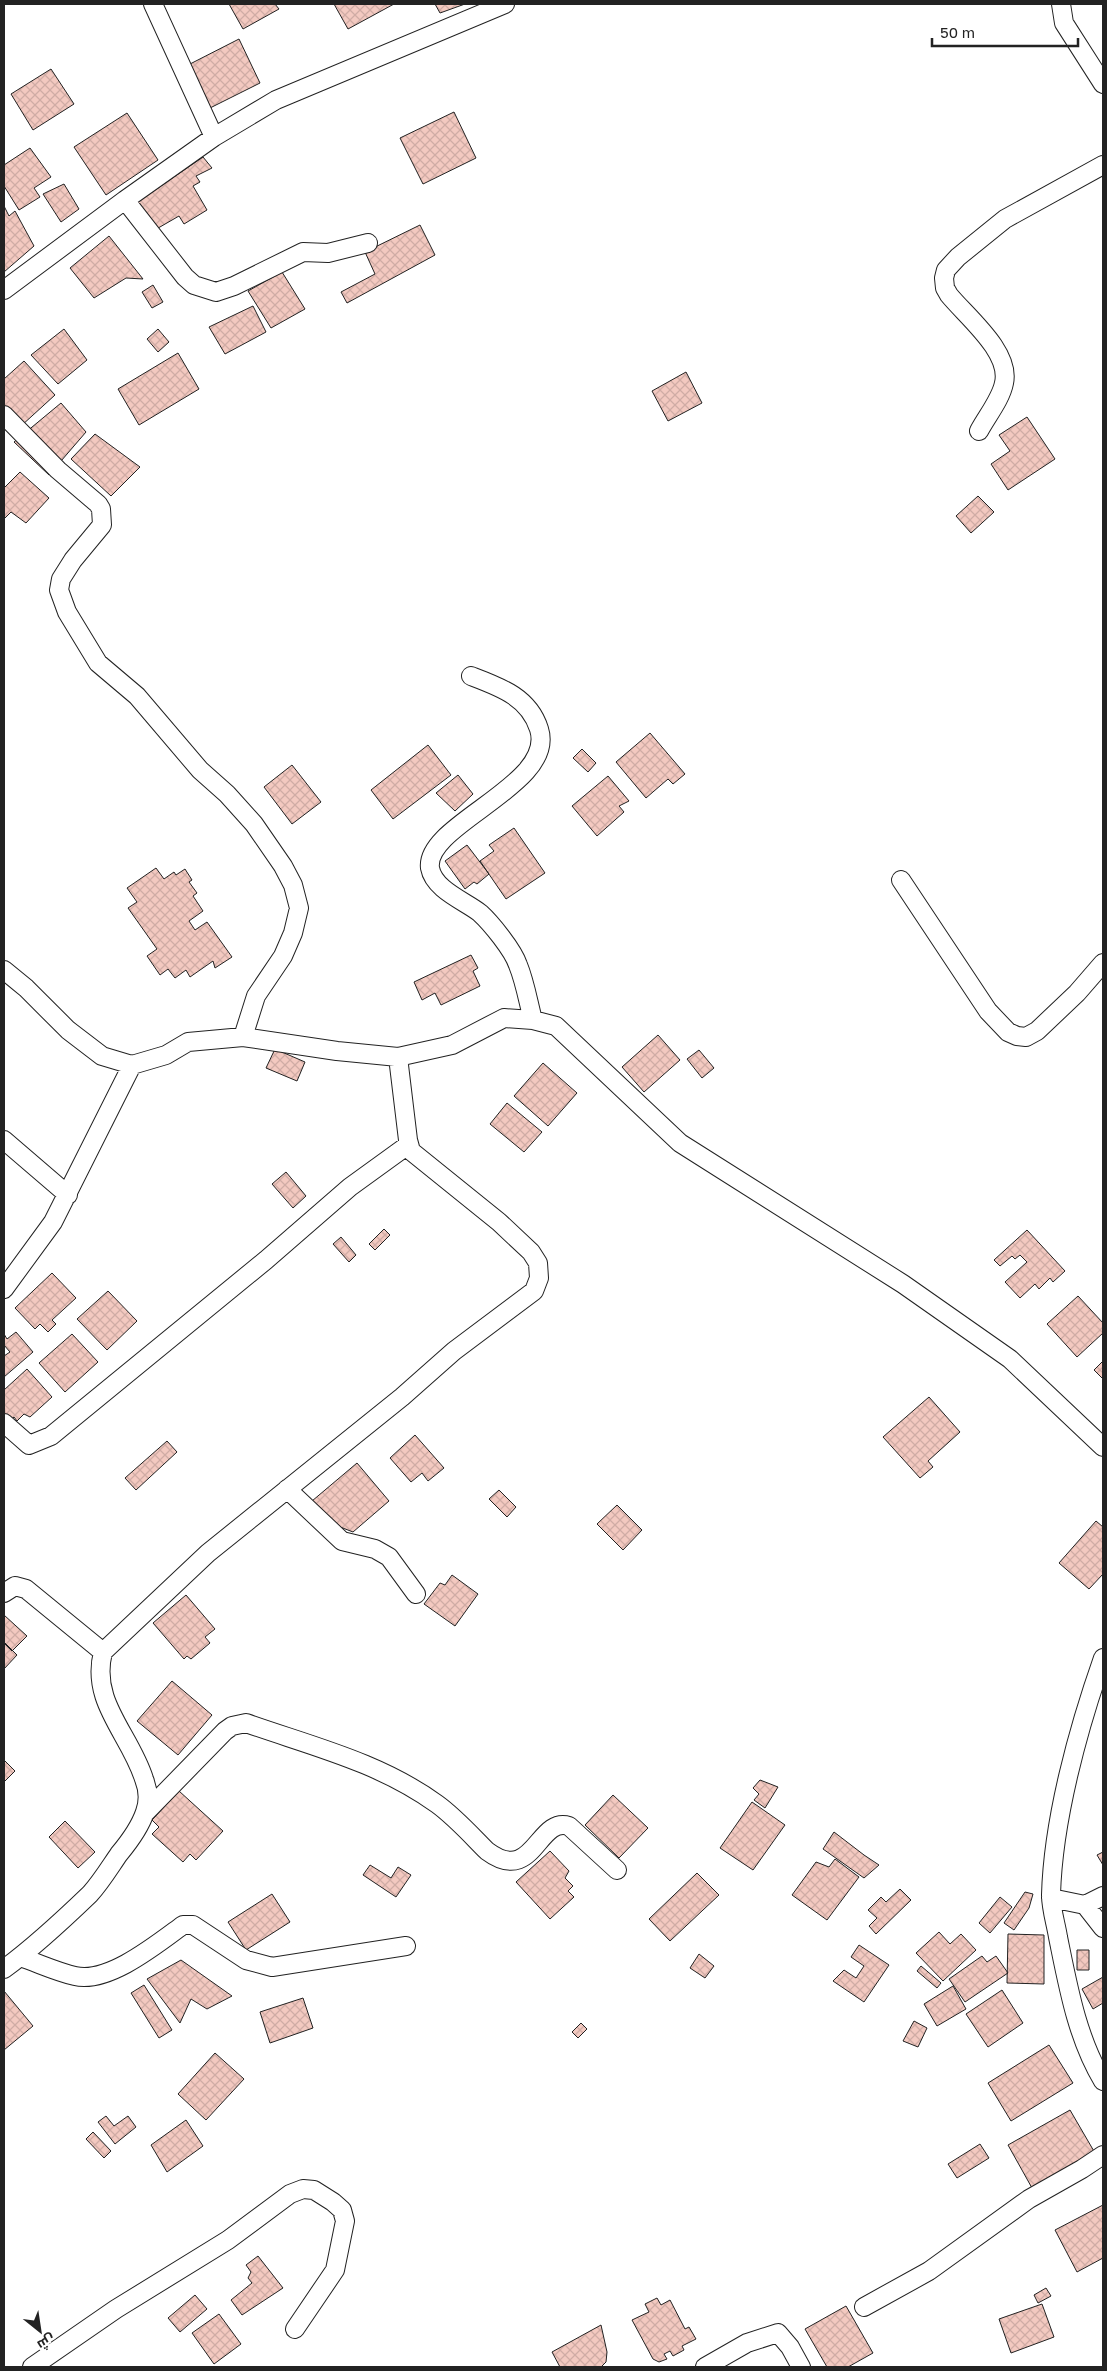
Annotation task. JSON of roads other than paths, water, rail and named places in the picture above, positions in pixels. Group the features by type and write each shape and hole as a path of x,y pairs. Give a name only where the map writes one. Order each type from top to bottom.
{"street":[{"path":"153,4 214,137"},
{"path":"4,290 214,137 276,100 505,4"},
{"path":"1061,4 1064,23 1103,84"},
{"path":"979,431 1005,382 1004,366 999,353 949,295 945,283 946,270 958,256 1005,219 1103,165"},
{"path":"125,200 185,277 194,286 216,292 234,286 303,252 328,253 368,243"},
{"path":"4,415 58,470 98,504 101,509 102,525 66,570 59,590 67,612 94,657 137,696 200,770 227,794 254,824 284,866 293,885 299,908 293,933 283,956 256,996 243,1037"},
{"path":"471,676 504,688 522,701 535,716 541,735 532,765 521,778 447,836 434,852 430,868 438,882 481,914 501,938 518,963 534,1020"},
{"path":"901,880 988,1011 1008,1032 1017,1036 1026,1037 1037,1031 1077,993 1103,963"},
{"path":"4,970 26,988 68,1030 102,1056 132,1065 166,1055 188,1042 243,1037 337,1051 398,1057 452,1045 504,1018 534,1020 556,1026 680,1142 903,1284 1010,1359 1103,1447"},
{"path":"145,1813 148,1795 144,1778 105,1700 99,1681 99,1667 103,1652 208,1553 402,1397 454,1351 523,1301 534,1291 539,1278 538,1263 531,1252 499,1222 411,1151 408,1145 398,1057"},
{"path":"4,1288 53,1222 132,1065"},
{"path":"4,1140 68,1195"},
{"path":"4,1423 20,1440 29,1445 51,1436 266,1260 350,1187 408,1145"},
{"path":"287,1489 342,1541 376,1549 389,1558 416,1594"},
{"path":"4,1593 15,1586 26,1589 103,1652"},
{"path":"1103,1658 1090,1694 1055,1844 1051,1898 1075,2014 1103,2081"},
{"path":"4,1969 91,1893 132,1838 145,1813 225,1731 232,1726 246,1723 353,1758 393,1778 438,1804 487,1851 497,1857 510,1861 525,1856 531,1853 548,1830 564,1824 569,1826 618,1870"},
{"path":"1051,1898 1085,1905 1103,1896"},
{"path":"1085,1905 1103,1928"},
{"path":"20,1957 76,1976 89,1978 113,1971 183,1925 193,1925 246,1960 272,1967 406,1946"},
{"path":"864,2307 929,2271 1028,2199 1103,2155"},
{"path":"32,2367 116,2309 228,2240 290,2194 303,2189 314,2190 342,2210 345,2221 335,2270 295,2329"},
{"path":"705,2367 747,2343 778,2333 790,2347 801,2367"}]}
